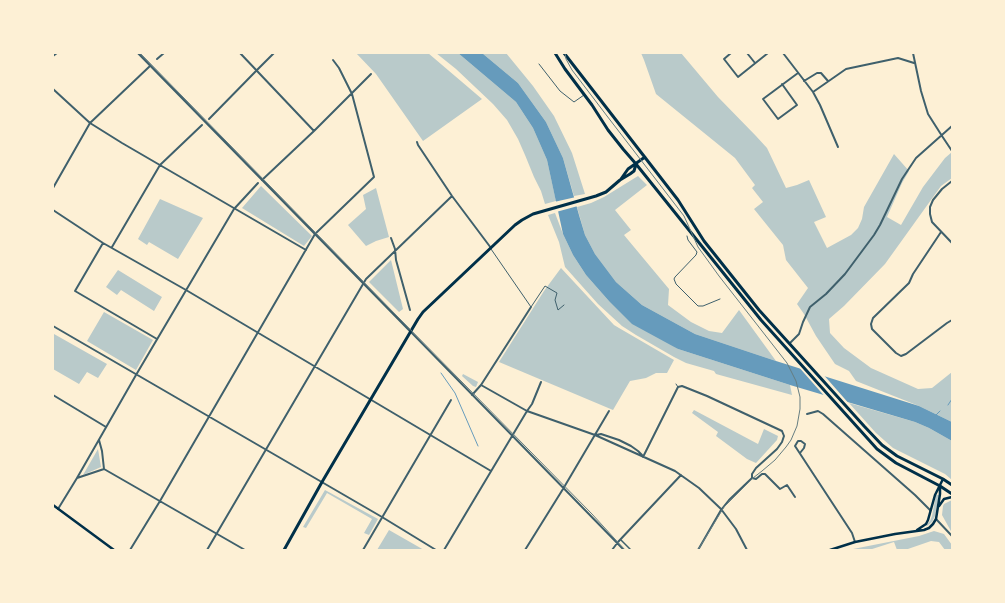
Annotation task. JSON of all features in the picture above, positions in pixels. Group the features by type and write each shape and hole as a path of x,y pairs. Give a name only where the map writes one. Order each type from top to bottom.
{"main road":[{"path":"555,53 608,130 741,296 877,449 896,464 940,486 952,494"},
{"path":"566,54 678,200 704,241 759,310 882,445 897,456 952,485"},
{"path":"284,550 322,482 423,312 522,220 535,213 590,198 606,192 620,180 632,173 636,164 645,157"},
{"path":"917,530 930,518 935,495 943,479"},
{"path":"830,550 855,542 929,528 936,519 940,486"},
{"path":"938,506 944,499 952,497"},
{"path":"53,505 114,550"}],"street":[{"path":"53,56 57,53"},
{"path":"138,53 624,550"},
{"path":"157,59 164,53"},
{"path":"240,53 314,131"},
{"path":"209,118 274,53"},
{"path":"559,53 559,59"},
{"path":"731,53 724,59 738,77 768,53"},
{"path":"747,53 755,63"},
{"path":"783,53 813,92 838,147"},
{"path":"913,53 914,63 928,114 952,151"},
{"path":"813,92 846,69 898,58 914,63"},
{"path":"130,550 315,234 374,177 352,94 339,68 333,60"},
{"path":"53,188 90,123 150,66"},
{"path":"782,84 797,105 778,119 763,99 782,84 798,73"},
{"path":"804,81 817,73 822,73 828,82"},
{"path":"262,180 371,74"},
{"path":"53,89 90,123 306,250"},
{"path":"112,247 160,165 202,125"},
{"path":"790,343 799,334 810,307 826,294 844,274 874,235 902,179 916,158 952,126"},
{"path":"417,142 452,196 491,248"},
{"path":"952,181 942,189 933,200 930,207 932,222 952,243"},
{"path":"58,509 234,209 258,183"},
{"path":"207,550 363,283 452,196"},
{"path":"53,210 104,243 492,471"},
{"path":"941,232 913,274 909,283 873,318 871,324 872,329 896,353 901,356 906,354 952,320"},
{"path":"391,238 410,310"},
{"path":"104,243 75,291 157,339"},
{"path":"472,395 481,385 530,307"},
{"path":"54,328 322,482 436,550"},
{"path":"444,550 532,404 541,382"},
{"path":"481,385 527,411 595,435 675,471 699,488 721,510 736,529 747,550"},
{"path":"643,456 678,387 682,386 782,431 784,436 782,442 777,449 756,468 752,474 752,478 729,500 721,510 698,550"},
{"path":"53,394 106,427"},
{"path":"363,550 452,400"},
{"path":"525,550 564,488 609,411"},
{"path":"807,414 818,411 823,414 915,495 931,511"},
{"path":"595,435 601,434 620,440 631,446 643,456"},
{"path":"99,439 104,468"},
{"path":"800,453 805,444 798,441 794,446 852,533 855,542"},
{"path":"104,468 245,550"},
{"path":"77,478 104,468"},
{"path":"752,478 756,479 762,474 765,474 780,489 787,485 796,497"},
{"path":"612,550 617,542 681,475"},
{"path":"936,519 952,536"},
{"path":"620,539 631,550"}],"lane":[{"path":"540,64 560,91 574,102 584,94"},
{"path":"687,236 688,240 697,252 696,255 675,277 674,279 676,284 698,306 703,306 720,299"},
{"path":"491,248 530,307 546,286 557,293 555,300 558,310 564,305"}],"shaded area":[{"path":"356,53 428,53 482,99 423,141 376,74"},
{"path":"436,53 458,53 516,102 533,128 547,160 556,201 545,204 541,191 518,139 507,120 493,104 456,69"},
{"path":"482,53 506,53 533,86 554,116 572,153 585,194 574,196 563,158 546,122 518,83"},
{"path":"641,53 681,53 718,97 767,148 786,188 809,180 826,217 814,222 827,248 851,235 858,228 862,219 864,207 894,154 909,171 887,217 901,225 923,187 945,158 952,152 952,178 941,186 885,264 844,306 829,319 830,333 844,348 871,368 918,389 932,388 952,372 952,422 919,406 856,381 849,371 835,364 797,304 808,288 786,260 783,245 754,209 763,202 752,188 755,185 735,158 656,94"},
{"path":"638,176 647,185 615,210 631,230 624,235 669,289 668,305 691,322 709,331 722,333 739,310 776,361 695,334 642,305 616,282 595,254 585,235 577,207 604,197"},
{"path":"261,186 312,236 304,246 242,208"},
{"path":"376,188 389,237 366,246 348,225 366,209 363,195"},
{"path":"160,199 203,218 178,259 149,242 147,245 138,239"},
{"path":"555,213 573,255 586,275 608,300 678,349 790,385 792,395 716,374 714,371 686,363 622,326 598,304 565,267 559,242 548,215"},
{"path":"391,260 403,309 399,312 369,282"},
{"path":"561,268 614,325 674,360 667,373 656,373 646,378 630,381 613,410 499,362 544,291"},
{"path":"118,270 162,297 154,311 121,290 117,295 106,287"},
{"path":"104,312 153,340 136,370 87,341"},
{"path":"54,334 107,364 98,378 87,372 79,384 53,369"},
{"path":"463,374 478,382 476,387 462,376"},
{"path":"849,403 915,422 952,441 952,480 945,474 893,448 876,433"},
{"path":"694,410 758,444 764,429 778,436 777,440 756,463 747,459 716,436 718,432 692,413"},
{"path":"98,449 101,467 83,475"},
{"path":"325,490 378,519 369,535 364,533 372,519 327,493 306,528 303,527"},
{"path":"936,495 939,495 935,516 932,522 927,526 926,525 932,516"},
{"path":"952,500 952,533 942,515 944,504"},
{"path":"389,530 424,550 377,550"},
{"path":"934,531 944,534 952,545 952,550 945,550 939,542 931,541 905,550 897,550 894,542 869,550 848,550 919,536"}],"water":[{"path":"458,53 482,53 518,83 546,122 563,158 585,235 595,254 616,282 642,305 695,334 919,406 952,422 952,441 915,422 790,385 678,349 632,324 586,275 573,255 563,234 547,160 533,128 516,102"}],"pier":[{"path":"576,197 578,206 556,212 554,202"},
{"path":"797,365 822,373 851,406 827,399"}],"waterway":[{"path":"441,373 455,393 478,446"},
{"path":"948,405 952,399"},
{"path":"936,415 940,411"}],"tram line":[{"path":"140,53 592,514 625,550"},
{"path":"565,53 566,59 572,70 684,216 698,247 787,363 796,381 800,397 800,409 797,426 791,440 775,460 753,478 724,507 698,550"}]}
